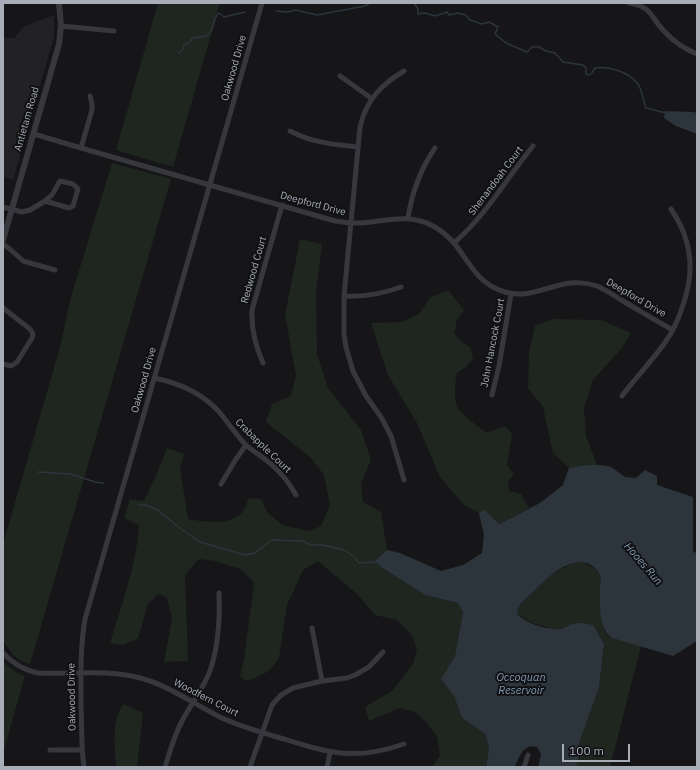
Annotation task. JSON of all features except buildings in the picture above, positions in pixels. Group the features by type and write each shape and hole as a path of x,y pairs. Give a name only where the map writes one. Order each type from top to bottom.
{"street":[{"name":"Antietam Road","path":"3,240 59,44 62,26 59,3"},
{"name":"Oakwood Drive","path":"84,767 82,750 80,673 81,649 85,619 262,3"},
{"path":"628,3 647,9 662,29 672,39 686,49 697,54"},
{"path":"62,26 114,31"},
{"path":"404,71 385,84 371,98 362,118 350,223 344,296 344,335 349,359 362,389 381,417 391,436 404,480"},
{"path":"340,76 371,98"},
{"path":"81,148 92,110 90,96"},
{"path":"290,131 303,138 321,143 358,147"},
{"name":"Deepford Drive","path":"34,134 335,221 350,223 371,222 387,219 416,219 433,226 447,235 455,242 476,274 483,281 495,288 511,294 529,294 570,283 589,284 603,289 673,330"},
{"name":"Shenandoah Court","path":"455,242 486,210 519,163 533,146"},
{"path":"408,218 416,183 423,166 435,148"},
{"path":"3,207 18,212 26,211 45,201 52,195 60,182 73,184 77,187 78,192 73,206 69,208 45,201"},
{"name":"Redwood Court","path":"263,363 253,336 251,320 252,310 282,205"},
{"path":"622,396 660,349 673,330 687,294 690,278 688,246 686,236 671,209"},
{"path":"3,244 12,250 23,261 55,270"},
{"path":"344,296 360,297 378,294 401,287"},
{"name":"John Hancock Court","path":"492,395 499,366 511,294"},
{"path":"3,308 30,329 33,334 16,363 11,366 3,364"},
{"name":"Crabapple Court","path":"154,378 180,385 206,400 246,444 273,466 296,495"},
{"path":"221,484 246,444"},
{"path":"165,767 176,734 210,671 217,647 219,593"},
{"path":"312,628 322,681"},
{"path":"250,767 272,705 280,696 293,688 359,674 369,667 383,652"},
{"name":"Woodfern Court","path":"3,653 17,666 31,672 44,674 116,673 138,677 167,688 221,717 262,732 330,753 366,754 404,744"},
{"path":"50,750 82,750"},
{"path":"327,767 330,753"},
{"path":"524,767 528,755"}],"shaded area":[{"path":"158,3 220,3 173,167 116,150"},
{"path":"54,15 54,37 13,180 3,177 3,38 14,38 25,26"},
{"path":"112,163 171,179 30,664 14,656 3,641 3,544 60,347 71,297"},
{"path":"300,239 322,244 316,291 317,354 328,388 361,430 371,460 361,483 363,502 381,512 387,550 375,561 381,567 425,595 458,603 463,612 455,656 441,679 454,696 462,718 485,734 489,748 486,767 432,767 440,756 437,737 426,722 415,712 400,708 369,721 365,707 392,691 413,664 417,649 412,635 397,620 375,615 357,594 318,561 303,570 287,605 279,658 269,671 255,678 245,681 240,675 244,661 254,582 240,569 215,561 199,559 185,575 188,661 164,662 172,618 167,598 158,594 148,604 138,638 124,645 110,643 128,585 138,540 139,525 124,518 130,499 144,501 167,448 184,454 180,468 188,519 218,522 232,519 244,510 249,498 261,499 267,512 282,525 309,531 321,526 330,505 324,475 311,458 266,422 272,404 291,396 296,375 285,315"},
{"path":"448,290 464,310 457,320 454,333 461,341 471,348 473,359 466,367 457,373 455,391 456,405 464,415 487,433 505,426 512,434 507,465 514,474 508,481 509,491 521,494 529,508 499,524 485,511 479,513 464,505 440,477 417,423 388,375 371,323 402,322 419,314 430,298"},
{"path":"553,319 601,320 631,333 622,348 593,380 584,408 586,436 597,465 569,468 553,453 543,407 528,388 529,353 535,326"},
{"path":"581,562 595,568 600,575 600,604 604,629 607,635 612,638 641,646 610,767 576,767 579,756 578,746 599,688 604,644 594,626 566,627 558,629 550,628 532,623 517,614 517,609 525,598 549,576 570,564"},
{"path":"3,662 16,672 25,676 3,753"},
{"path":"124,704 143,713 137,767 116,767 115,725 120,710"}],"water":[{"path":"665,111 697,113 697,134 676,126 664,118"},
{"name":"Occoquan Reservoir","path":"588,465 611,467 625,477 636,478 645,470 657,476 657,485 693,497 693,552 697,553 697,641 673,656 612,638 607,634 602,622 600,607 600,575 598,572 594,567 586,563 578,562 561,568 546,579 523,601 517,610 517,614 530,623 552,629 578,623 594,626 604,644 599,688 578,746 579,756 576,767 538,767 541,754 537,747 532,746 525,749 518,759 515,767 486,767 489,748 485,734 462,718 454,696 441,679 455,656 463,612 458,603 425,595 381,567 375,561 387,550 400,553 441,571 463,565 482,553 484,535 479,513 485,510 499,524 540,503 563,485 569,468"}],"waterway":[{"path":"276,11 287,12 296,10 317,15 365,6 370,3"},
{"path":"406,3 413,3"},
{"path":"414,3 418,9 418,14 425,13 435,16 447,12 449,15 458,13 466,15 470,20 482,24 489,22 498,27 495,34 506,43 527,52 532,47 539,47 546,51 555,53 563,62 583,65 586,68 586,74 589,75 595,68 612,69 624,73 634,80 639,86 646,108 666,113"},
{"path":"179,53 183,49 184,45 190,42 192,38 206,36 209,34 219,13 224,17 245,12"},
{"path":"38,472 71,474 95,482 103,483"},
{"path":"138,505 145,505 156,509 200,542 245,555 255,553 272,540 302,541 311,545 323,545 344,550 353,556 359,563 377,562"}],"water label":[{"name":"Hooes Run","path":"643,564"}]}
